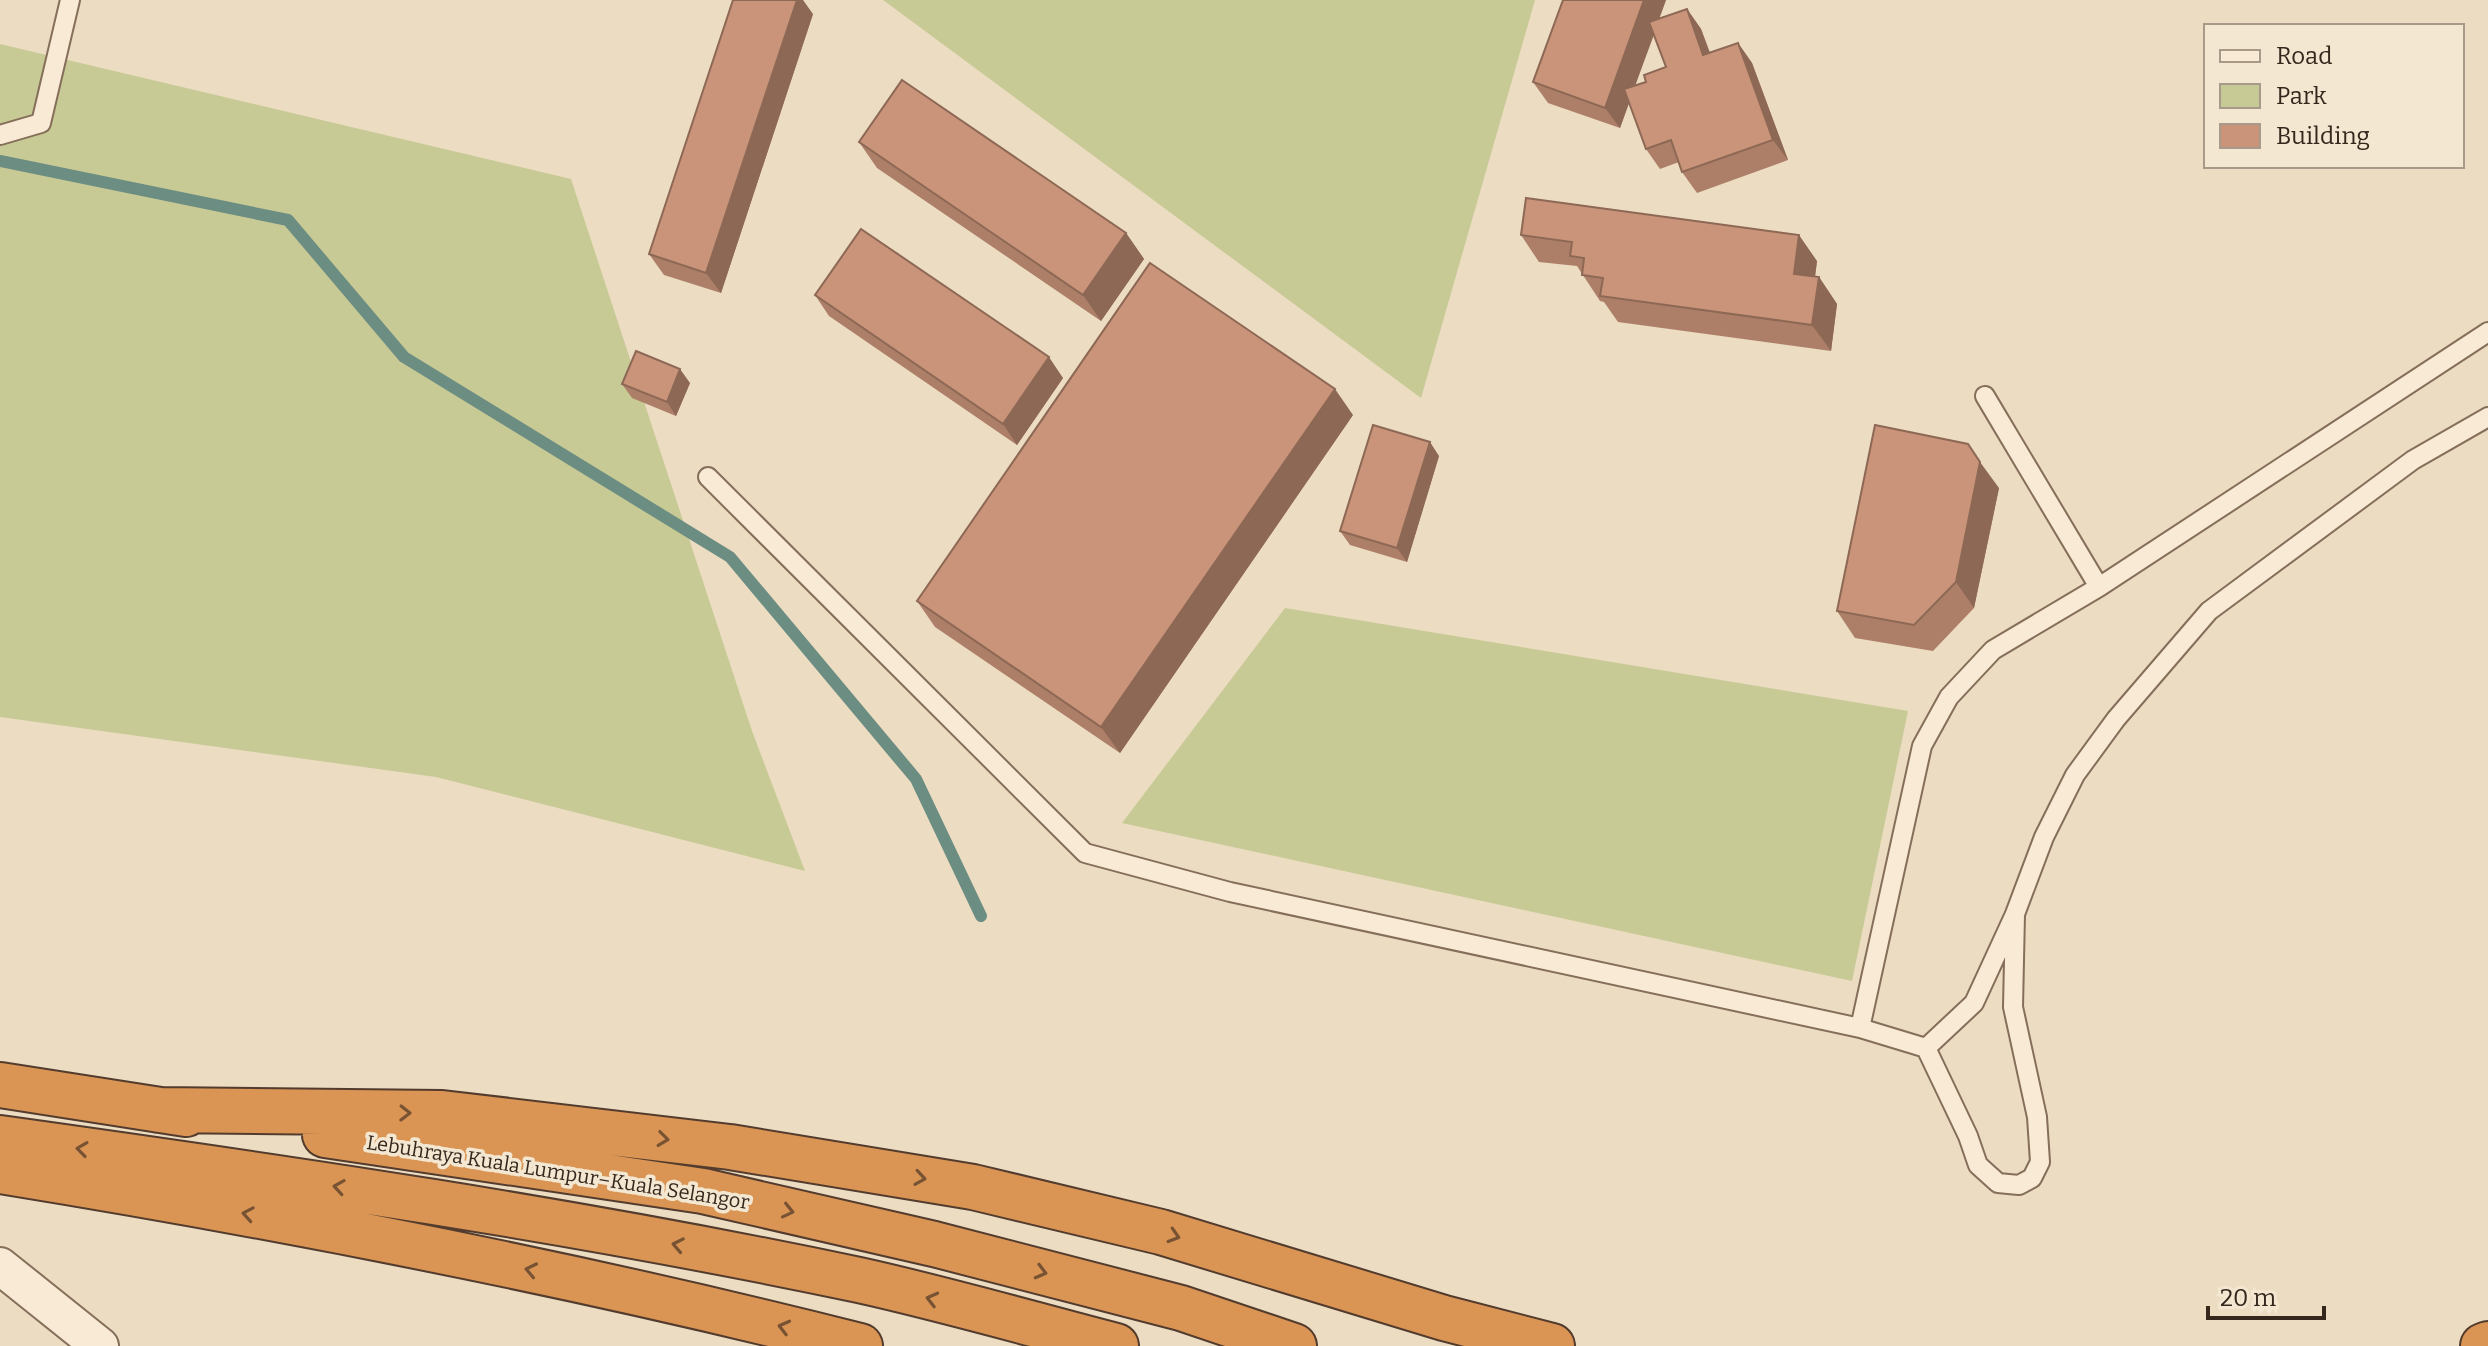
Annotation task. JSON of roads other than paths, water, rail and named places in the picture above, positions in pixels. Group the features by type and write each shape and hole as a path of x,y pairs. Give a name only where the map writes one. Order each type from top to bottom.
{"highway":[{"name":"Lebuhraya Kuala Lumpur–Kuala Selangor","path":"0,1085 703,1191 934,1244 1181,1308 1294,1346"},
{"path":"159,1110 442,1113 730,1147 958,1184 1161,1232 1444,1318 1552,1346"},
{"path":"0,1138 222,1169 589,1227 861,1281 1116,1346"},
{"path":"0,1171 362,1234 717,1310 860,1346"}],"street":[{"path":"0,1266 100,1346"}],"lane":[{"path":"0,135 41,123 70,0"},
{"path":"1860,1028 1922,746 1949,697 1993,650 2099,587 2488,332"},
{"path":"1985,396 2099,587"},
{"path":"1926,1048 1974,1003 2015,914 2044,837 2075,775 2116,719 2209,611 2413,460 2488,417"},
{"path":"708,477 1085,853 1230,892 1860,1028 1926,1048 1968,1136 1978,1165 1998,1183 2019,1185 2032,1178 2040,1162 2038,1132 2013,1007 2015,914"}],"waterway":[{"path":"0,161 288,220 404,357 730,557 916,779 981,916"}]}
